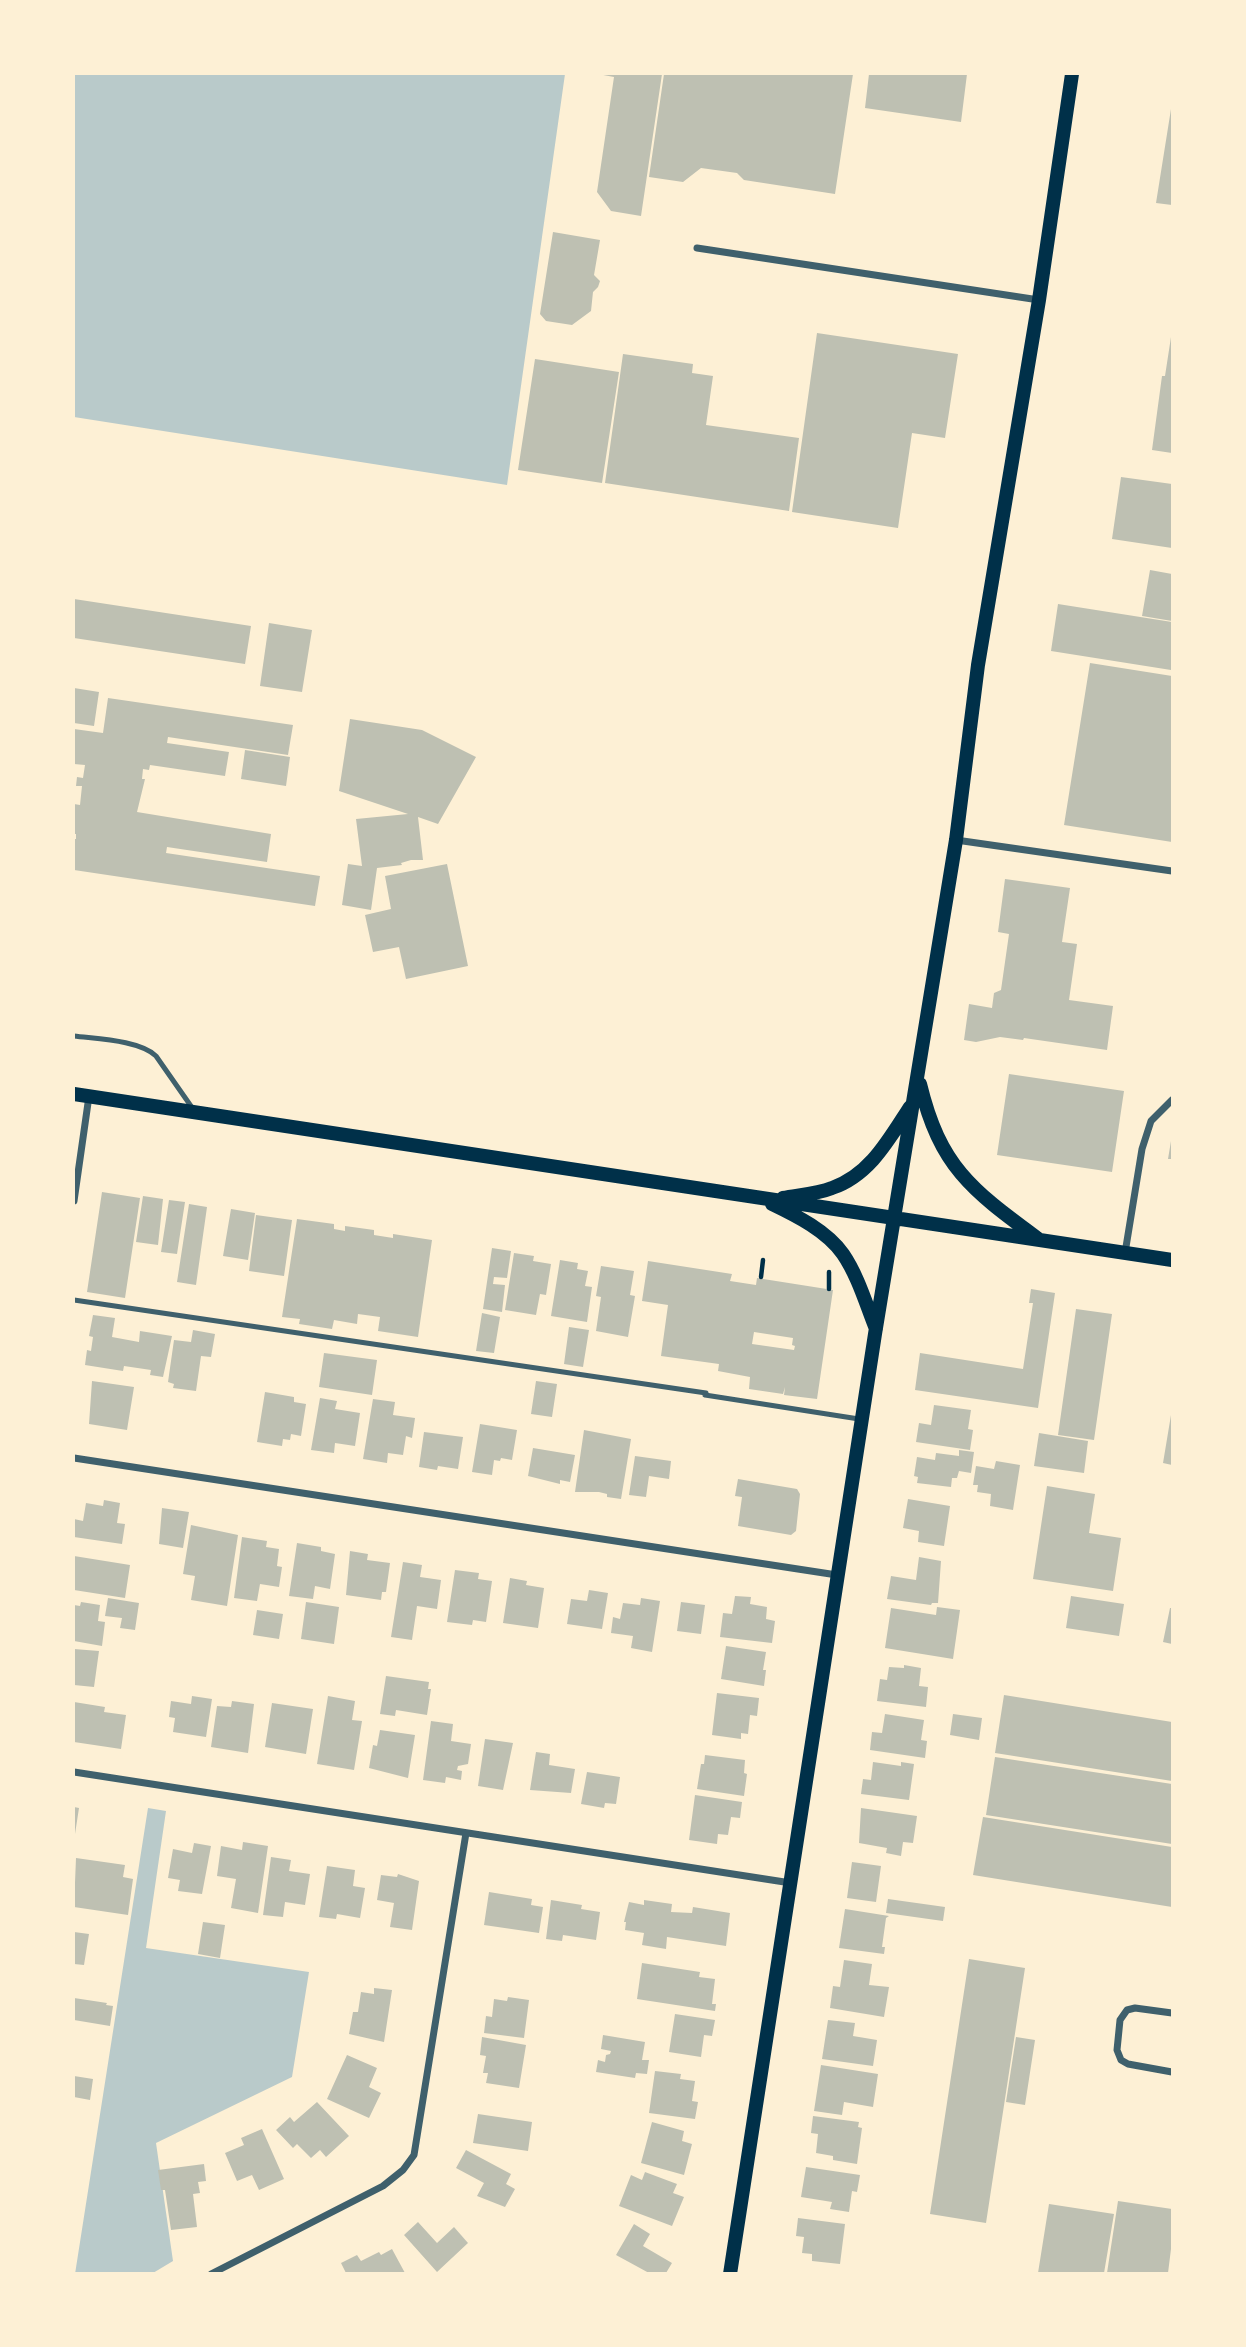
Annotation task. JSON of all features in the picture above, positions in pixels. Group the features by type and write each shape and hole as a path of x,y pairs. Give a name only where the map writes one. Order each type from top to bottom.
{"main road":[{"path":"730,2273 876,1330 956,840 978,665 1072,74"},
{"path":"918,1076 930,1122 954,1167 983,1198 1039,1240"},
{"path":"74,1094 1172,1260"},
{"path":"765,1198 826,1190 855,1177 888,1142 914,1102"},
{"path":"765,1198 804,1221 838,1248 850,1268 876,1330"}],"street":[{"path":"697,248 1038,300"},
{"path":"956,840 1172,871"},
{"path":"74,1200 89,1096"},
{"path":"1125,1253 1142,1149 1151,1121 1172,1100"},
{"path":"74,1458 839,1576"},
{"path":"74,1772 791,1883"},
{"path":"211,2273 383,2186 403,2170 414,2155 466,1833"},
{"path":"1172,2013 1135,2008 1127,2010 1120,2020 1117,2050 1121,2060 1128,2064 1172,2072"}],"lane":[{"path":"74,1036 148,1050 156,1056 194,1112"},
{"path":"74,1300 706,1393 705,1395 862,1419"}],"path":[{"path":"761,1277 763,1260"},
{"path":"829,1272 829,1289"}],"shaded area":[{"path":"74,74 565,74 507,485 74,417"},
{"path":"148,1808 166,1811 146,1948 309,1972 292,2077 156,2143 173,2261 153,2273 75,2274"}],"building":[{"path":"598,74 662,74 641,216 611,211 597,192 614,77"},
{"path":"664,74 853,74 835,194 744,180 737,173 701,168 683,182 649,177"},
{"path":"869,74 967,74 961,122 865,108"},
{"path":"1172,109 1172,205 1156,203"},
{"path":"553,232 600,240 594,275 600,281 593,292 591,311 572,325 546,321 540,314"},
{"path":"817,333 958,354 945,438 912,433 898,528 792,512"},
{"path":"1171,337 1172,453 1152,450 1162,376 1165,376"},
{"path":"623,354 693,364 692,373 713,376 706,425 799,438 789,511 605,483"},
{"path":"535,359 619,372 602,483 518,470"},
{"path":"1121,477 1172,484 1172,548 1112,539"},
{"path":"1150,570 1172,574 1172,621 1142,616"},
{"path":"74,599 251,626 245,664 74,638"},
{"path":"1058,604 1172,622 1171,670 1051,651"},
{"path":"269,623 312,630 302,692 260,686"},
{"path":"1090,663 1172,676 1172,842 1064,825"},
{"path":"74,688 99,692 94,726 74,723"},
{"path":"108,698 293,725 288,755 168,737 167,743 229,752 225,776 150,765 149,770 143,769 142,779 145,779 137,812 271,834 267,862 167,847 166,853 320,876 315,906 74,870 74,804 80,805 82,786 76,786 77,777 83,778 85,765 74,764 74,729 103,733"},
{"path":"350,719 422,730 476,757 438,824 418,817 423,860 377,868 371,910 342,905 348,864 362,866 356,819 408,814 339,791"},
{"path":"245,750 290,757 286,786 241,779"},
{"path":"447,864 468,966 406,979 399,947 373,952 365,915 391,909 385,876"},
{"path":"1005,879 1070,888 1062,942 1077,944 1069,1000 1113,1006 1107,1050 1024,1038 1000,1037 976,1042 964,1040 969,1004 992,1008 994,993 1001,990 1009,934 998,932"},
{"path":"1009,1074 1124,1091 1112,1172 997,1155"},
{"path":"1171,1141 1172,1159 1168,1159"},
{"path":"102,1192 140,1198 125,1298 87,1292"},
{"path":"143,1196 163,1199 158,1245 136,1242"},
{"path":"169,1200 185,1202 177,1254 161,1252"},
{"path":"189,1204 207,1207 196,1285 177,1282"},
{"path":"231,1209 255,1213 248,1260 223,1256"},
{"path":"256,1215 292,1220 284,1276 249,1271"},
{"path":"297,1219 334,1224 334,1229 345,1231 345,1226 374,1230 374,1235 393,1238 393,1234 432,1240 418,1337 378,1331 380,1317 358,1314 357,1324 334,1320 332,1329 299,1324 300,1319 282,1317"},
{"path":"492,1248 511,1251 507,1278 494,1277 493,1284 505,1285 502,1312 483,1309"},
{"path":"514,1253 534,1256 533,1261 551,1264 546,1295 540,1294 536,1315 505,1310"},
{"path":"560,1260 578,1263 577,1269 588,1271 585,1286 592,1287 587,1322 551,1316"},
{"path":"648,1261 732,1274 730,1281 756,1285 757,1278 833,1290 817,1399 784,1395 785,1387 783,1394 749,1389 750,1377 718,1371 719,1364 661,1356 668,1305 642,1301","holes":["754,1332 793,1338 794,1350 752,1344"]},
{"path":"601,1266 634,1271 630,1295 635,1296 628,1337 596,1331 601,1297 596,1296"},
{"path":"1031,1289 1055,1293 1038,1408 915,1390 920,1353 1023,1369 1033,1303 1029,1303"},
{"path":"1076,1309 1112,1314 1094,1440 1058,1435"},
{"path":"482,1313 500,1317 494,1353 476,1351"},
{"path":"93,1315 115,1318 112,1337 139,1342 140,1331 172,1336 163,1377 150,1375 151,1370 124,1366 123,1371 85,1365 87,1350 91,1351 93,1337 89,1336"},
{"path":"569,1327 589,1330 583,1367 564,1364"},
{"path":"193,1330 215,1334 211,1357 201,1356 196,1391 173,1388 174,1384 168,1382 174,1340 191,1342"},
{"path":"324,1353 377,1360 372,1395 319,1387"},
{"path":"92,1381 134,1387 127,1430 89,1424"},
{"path":"536,1381 557,1384 552,1417 531,1414"},
{"path":"265,1392 294,1397 294,1402 306,1404 301,1436 291,1434 290,1440 283,1439 282,1446 257,1442"},
{"path":"320,1398 337,1401 335,1409 360,1413 355,1446 335,1443 334,1453 311,1450"},
{"path":"373,1399 395,1402 393,1415 415,1418 412,1438 406,1436 403,1455 388,1453 387,1463 363,1459"},
{"path":"934,1405 971,1410 968,1429 973,1430 970,1450 916,1442 919,1423 931,1425"},
{"path":"1172,1415 1172,1465 1163,1463"},
{"path":"480,1424 517,1430 512,1460 494,1460 492,1475 472,1472"},
{"path":"584,1430 631,1439 621,1499 607,1497 607,1494 599,1492 575,1492"},
{"path":"424,1432 463,1437 458,1469 419,1467"},
{"path":"1039,1433 1088,1441 1084,1473 1034,1466"},
{"path":"533,1448 575,1455 570,1482 560,1480 560,1484 528,1476"},
{"path":"959,1450 974,1452 971,1473 959,1471 957,1478 952,1478 951,1487 917,1483 918,1477 914,1476 917,1457 935,1460 936,1453 959,1456"},
{"path":"635,1456 671,1461 669,1479 649,1476 646,1497 629,1495"},
{"path":"996,1461 1020,1465 1013,1510 990,1506 991,1494 977,1492 978,1485 973,1485 976,1466 994,1469"},
{"path":"738,1479 797,1489 800,1494 796,1531 791,1535 738,1526 742,1497 735,1496"},
{"path":"1047,1486 1095,1494 1089,1533 1121,1538 1113,1591 1033,1579"},
{"path":"908,1499 950,1506 944,1546 918,1542 919,1531 903,1528"},
{"path":"104,1500 120,1503 117,1523 125,1524 122,1544 74,1537 74,1519 83,1521 86,1503 103,1506"},
{"path":"162,1508 189,1512 183,1548 159,1544"},
{"path":"191,1525 238,1535 227,1606 191,1600 195,1576 183,1574"},
{"path":"242,1537 267,1541 266,1547 279,1549 277,1566 282,1567 279,1587 260,1584 257,1601 234,1598"},
{"path":"297,1543 321,1547 321,1551 335,1554 330,1589 315,1586 313,1599 289,1596"},
{"path":"350,1551 368,1554 367,1560 390,1563 386,1592 382,1592 381,1600 346,1595"},
{"path":"74,1556 130,1565 125,1598 74,1590"},
{"path":"919,1557 941,1561 938,1603 931,1605 887,1599 891,1576 916,1580"},
{"path":"403,1562 422,1565 420,1577 441,1580 437,1609 417,1606 412,1640 391,1637"},
{"path":"455,1570 479,1573 478,1579 492,1581 486,1622 473,1620 472,1625 447,1622"},
{"path":"510,1578 527,1581 526,1585 544,1588 538,1628 503,1623"},
{"path":"589,1590 608,1593 602,1629 567,1624 571,1599 587,1601"},
{"path":"735,1596 751,1597 750,1604 767,1607 766,1619 775,1621 772,1643 720,1637 723,1613 732,1614"},
{"path":"1071,1596 1124,1604 1119,1636 1066,1628"},
{"path":"108,1598 139,1603 135,1630 120,1628 122,1618 105,1616"},
{"path":"641,1598 660,1601 652,1652 631,1648 633,1636 611,1633 613,1617 620,1619 623,1603 640,1605"},
{"path":"81,1602 100,1605 98,1621 105,1622 102,1646 74,1641 74,1605 80,1606"},
{"path":"306,1602 339,1607 334,1644 301,1639"},
{"path":"681,1602 705,1605 701,1634 677,1631"},
{"path":"937,1607 960,1610 953,1659 885,1648 891,1608 936,1615"},
{"path":"1172,1608 1172,1644 1163,1642"},
{"path":"257,1610 283,1614 279,1639 253,1635"},
{"path":"726,1646 766,1652 764,1686 721,1679"},
{"path":"74,1649 99,1651 94,1687 74,1685"},
{"path":"904,1665 921,1668 919,1686 928,1687 926,1707 877,1701 880,1679 887,1680 889,1667 904,1668"},
{"path":"386,1676 429,1682 428,1689 431,1689 427,1715 396,1710 395,1716 380,1714"},
{"path":"717,1693 759,1698 757,1716 750,1715 748,1734 741,1733 741,1739 712,1735"},
{"path":"1004,1695 1172,1722 1172,1781 995,1753"},
{"path":"192,1696 212,1699 206,1737 173,1732 175,1718 169,1717 171,1701 191,1704"},
{"path":"328,1696 355,1701 352,1720 362,1721 354,1770 317,1764"},
{"path":"232,1701 254,1704 248,1753 211,1747 217,1706 231,1707"},
{"path":"74,1702 105,1707 104,1712 126,1715 121,1749 74,1742"},
{"path":"272,1703 313,1709 306,1754 265,1747"},
{"path":"885,1714 924,1720 921,1740 927,1741 925,1758 870,1750 872,1732 882,1733"},
{"path":"953,1714 982,1718 979,1740 950,1735"},
{"path":"431,1721 453,1724 451,1741 471,1744 468,1764 458,1766 457,1770 462,1771 461,1780 446,1777 445,1783 423,1780"},
{"path":"380,1730 415,1735 408,1778 369,1768 373,1745 377,1746"},
{"path":"485,1739 513,1743 503,1790 478,1786"},
{"path":"536,1752 550,1754 549,1765 575,1769 571,1793 530,1790"},
{"path":"705,1755 745,1760 744,1773 747,1774 744,1796 697,1789"},
{"path":"995,1757 1172,1784 1172,1844 986,1815"},
{"path":"873,1762 901,1766 901,1762 914,1764 909,1800 861,1794 863,1779 871,1780"},
{"path":"587,1772 620,1777 616,1804 605,1803 604,1808 581,1804"},
{"path":"695,1795 742,1802 740,1818 731,1817 728,1835 718,1834 717,1844 689,1840"},
{"path":"74,1807 79,1808 75,1834 74,1834"},
{"path":"861,1808 917,1816 913,1843 903,1842 901,1856 886,1853 887,1848 859,1843"},
{"path":"983,1817 1172,1847 1172,1907 973,1875"},
{"path":"243,1842 268,1846 258,1913 231,1908 236,1879 217,1876 221,1846 242,1850"},
{"path":"194,1843 211,1846 202,1894 178,1891 180,1880 168,1878 173,1849 192,1853"},
{"path":"271,1857 291,1860 289,1871 310,1874 305,1905 285,1902 283,1917 263,1915"},
{"path":"76,1858 125,1865 123,1877 133,1879 128,1915 74,1907"},
{"path":"852,1862 881,1866 876,1902 847,1898"},
{"path":"327,1866 355,1870 353,1886 365,1888 360,1918 337,1914 336,1919 319,1917"},
{"path":"398,1874 419,1881 412,1930 390,1927 394,1903 377,1900 381,1875 397,1877"},
{"path":"489,1892 532,1899 531,1905 543,1907 539,1933 484,1925"},
{"path":"888,1899 945,1907 943,1921 886,1913"},
{"path":"551,1900 582,1905 581,1909 600,1912 596,1940 563,1935 562,1941 546,1939"},
{"path":"644,1900 672,1904 671,1912 692,1913 693,1907 730,1913 726,1946 667,1937 666,1949 642,1945 644,1933 625,1930 624,1922 629,1902 644,1905"},
{"path":"845,1909 889,1916 886,1918 882,1947 885,1947 884,1954 839,1948"},
{"path":"203,1922 225,1925 220,1958 198,1954"},
{"path":"74,1932 89,1934 84,1965 74,1964"},
{"path":"969,1959 1025,1968 986,2223 930,2214"},
{"path":"844,1960 872,1964 869,1985 889,1987 884,2017 830,2008 833,1986 840,1987"},
{"path":"642,1963 700,1972 699,1977 715,1979 712,2004 716,2004 715,2011 637,1999"},
{"path":"374,1988 392,1990 384,2042 349,2034 353,2012 358,2012 361,1992 374,1994"},
{"path":"508,1997 529,2000 524,2038 484,2033 486,2016 492,2017 494,1999 507,2001"},
{"path":"74,1998 113,2006 110,2026 74,2020"},
{"path":"675,2014 715,2020 712,2036 704,2035 701,2057 669,2052"},
{"path":"828,2020 855,2023 853,2036 877,2040 873,2066 822,2059"},
{"path":"603,2035 645,2042 642,2060 649,2060 647,2074 636,2073 635,2078 596,2072 598,2060 605,2062 606,2055 611,2051 601,2049"},
{"path":"482,2037 526,2045 519,2088 486,2083 488,2073 483,2073 486,2056 480,2055"},
{"path":"1016,2037 1035,2040 1025,2105 1006,2102"},
{"path":"347,2055 377,2068 369,2087 381,2093 369,2118 327,2099"},
{"path":"821,2065 878,2074 873,2107 844,2102 842,2115 814,2111"},
{"path":"655,2071 681,2074 680,2079 695,2081 692,2101 698,2102 695,2119 649,2113"},
{"path":"74,2076 93,2079 90,2100 74,2097"},
{"path":"317,2102 349,2136 326,2157 320,2150 311,2158 297,2144 293,2148 276,2130 290,2117 294,2122"},
{"path":"478,2114 532,2122 528,2151 473,2143"},
{"path":"813,2116 859,2122 858,2127 862,2128 857,2164 833,2160 833,2156 816,2153 818,2134 811,2133"},
{"path":"652,2122 684,2131 682,2141 692,2144 684,2175 641,2163"},
{"path":"262,2129 284,2179 259,2190 252,2175 237,2181 225,2153 244,2145 241,2138"},
{"path":"466,2150 511,2174 506,2184 515,2189 505,2207 477,2196 484,2183 456,2168"},
{"path":"204,2164 206,2181 198,2182 200,2193 193,2194 197,2227 171,2230 165,2190 161,2190 158,2170"},
{"path":"806,2167 860,2175 857,2192 852,2191 849,2212 830,2209 832,2202 801,2197"},
{"path":"645,2172 677,2184 673,2193 684,2197 672,2226 619,2206 631,2175 642,2180"},
{"path":"1118,2201 1172,2209 1168,2273 1107,2273"},
{"path":"1049,2204 1114,2214 1104,2273 1038,2273"},
{"path":"798,2218 845,2224 840,2264 812,2261 812,2254 802,2253 804,2237 796,2236"},
{"path":"418,2222 437,2243 454,2227 468,2243 437,2272 404,2235"},
{"path":"634,2224 650,2234 643,2246 672,2263 666,2273 649,2273 616,2255"},
{"path":"392,2249 405,2273 346,2273 341,2263 357,2255 361,2261"}]}
